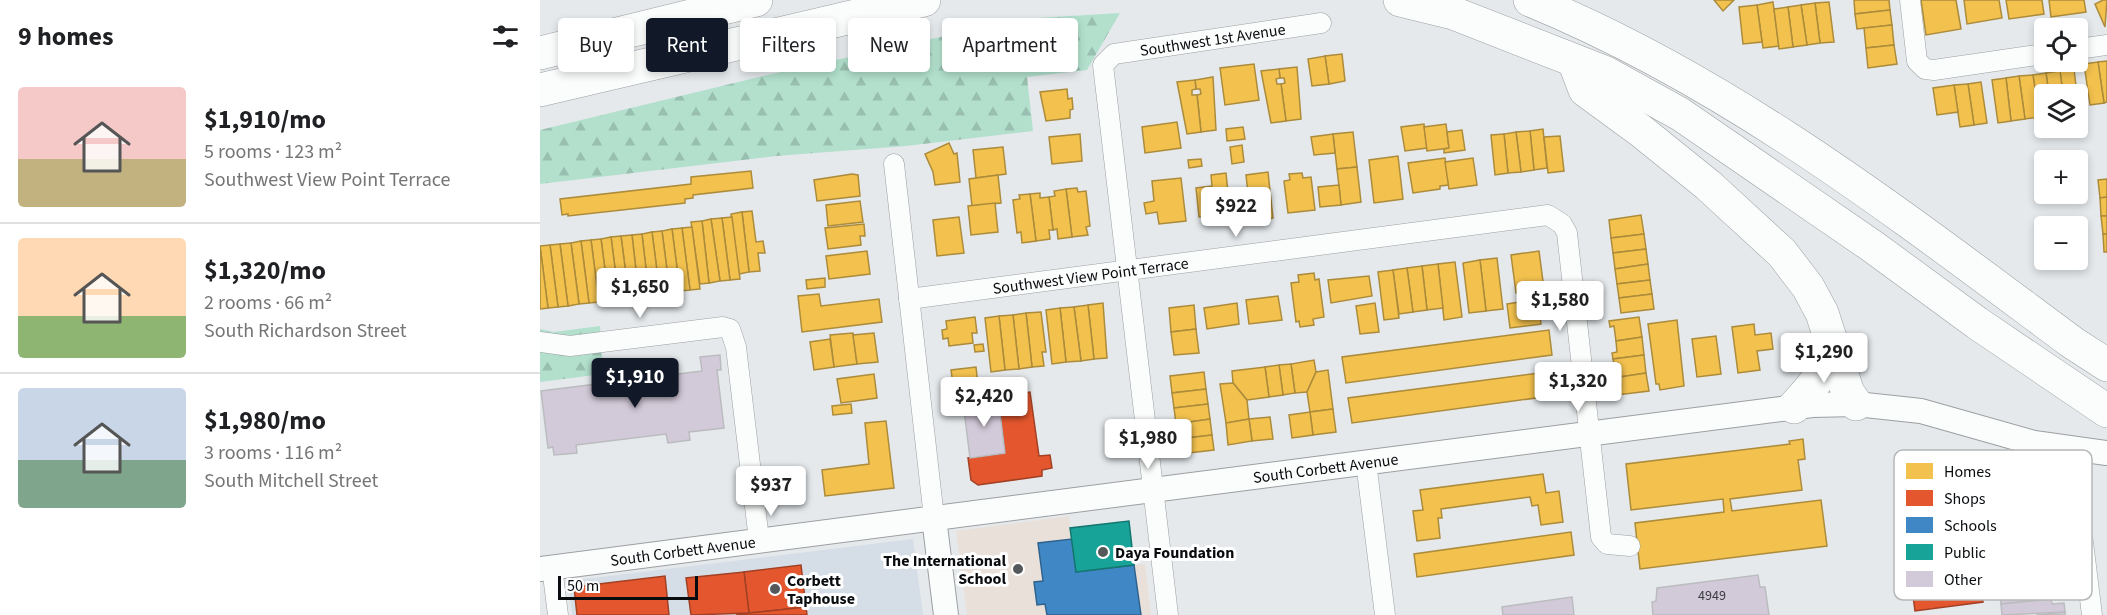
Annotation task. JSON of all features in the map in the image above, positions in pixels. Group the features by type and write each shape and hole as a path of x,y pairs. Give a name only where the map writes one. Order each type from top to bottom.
{"highway":[{"path":"540,53 756,0"},
{"path":"540,90 924,0"},
{"path":"1400,0 1453,13 1604,72 1680,114 1872,246 1977,323 2107,411"},
{"path":"1530,0 1637,48 1734,103 1866,189 2073,343 2107,365"},
{"path":"1574,61 1586,90 1641,130 1708,185 1782,253 1808,287 1822,313 1848,393 1856,404"},
{"path":"1794,407 1818,380 1828,361 1830,338"}],"street":[{"path":"1910,0 1917,61 1925,69 1934,70 2034,55"},
{"name":"Southwest 1st Avenue","path":"1126,272 1102,74 1105,60 1114,54 1321,23"},
{"path":"2088,48 2107,45"},
{"path":"894,164 946,615"},
{"name":"Southwest View Point Terrace","path":"909,299 1126,272 1539,215 1556,219 1567,233 1591,432"},
{"path":"1126,272 1168,615"},
{"path":"540,342 570,346 723,327 730,329 736,347 759,540"},
{"name":"South Corbett Avenue","path":"546,568 1794,407 1856,404 1921,411 2012,438 2083,450"},
{"path":"1591,432 1601,537 1607,544 1630,546"},
{"name":"South Corbett Avenue","path":"2092,451 2107,453"},
{"path":"1366,462 1385,615"},
{"path":"546,568 558,615"},
{"path":"2090,600 2092,615"}],"shaded area":[{"name":"The International School","path":"1069,516 1076,572 1145,564 1151,615 967,615 956,531"},
{"path":"913,539 923,615 572,615 568,581"}],"green space":[{"path":"1120,13 1087,70 1078,71 1078,18 1037,18"},
{"path":"942,37 942,72 1070,72 1027,77 1033,131 906,146 776,156 540,184 540,130 781,72 836,72 836,60 848,57 848,72 930,72 930,39"},
{"path":"600,326 603,374 540,382 540,329 554,332"}],"building: Homes":[{"path":"1714,0 1734,0 1723,11"},
{"path":"1854,0 1889,0 1890,10 1855,14"},
{"path":"1921,0 1956,0 1961,29 1926,35"},
{"path":"1964,0 1999,0 2002,18 1967,24"},
{"path":"2006,0 2042,0 2044,14 2009,19"},
{"path":"2049,0 2084,0 2086,12 2051,17"},
{"path":"2107,0 2105,27 2095,4"},
{"path":"1773,2 1779,46 1763,48 1757,5"},
{"path":"1829,2 1834,42 1820,43 1815,3"},
{"path":"1815,3 1820,43 1807,45 1801,5"},
{"path":"1757,5 1762,42 1743,44 1739,7"},
{"path":"1801,5 1807,45 1793,47 1788,7"},
{"path":"1788,7 1793,47 1779,49 1774,9"},
{"path":"1890,10 1892,25 1857,29 1855,14"},
{"path":"1892,25 1894,45 1866,48 1864,28"},
{"path":"1894,45 1897,64 1868,68 1866,48"},
{"path":"1342,54 1345,81 1329,84 1325,56"},
{"path":"1325,56 1329,84 1312,86 1308,59"},
{"path":"2107,61 2107,102 2104,103 2098,62"},
{"path":"2098,62 2104,103 2090,105 2085,72 2088,72 2088,63"},
{"path":"1254,64 1259,100 1225,105 1220,68"},
{"path":"1297,67 1301,119 1286,121 1281,84 1285,83 1284,78 1280,78 1279,69"},
{"path":"1279,69 1280,78 1276,79 1277,84 1281,84 1286,121 1271,123 1261,71"},
{"path":"2060,72 2074,72 2076,84 2062,84"},
{"path":"2060,72 2062,84 2048,84 2046,73"},
{"path":"2046,73 2048,84 2034,84 2033,75"},
{"path":"2033,75 2034,118 2025,119 2019,76"},
{"path":"2019,76 2025,119 2011,121 2006,78"},
{"path":"1213,77 1216,130 1201,132 1197,95 1201,94 1200,89 1196,89 1195,80"},
{"path":"2006,78 2011,121 1998,123 1992,80"},
{"path":"1195,80 1196,89 1192,90 1192,95 1197,95 1201,132 1187,134 1177,82"},
{"path":"1981,82 1987,123 1974,125 1968,84"},
{"path":"1968,84 1974,125 1960,127 1954,85"},
{"path":"1954,85 1958,112 1937,115 1933,88"},
{"path":"1067,89 1068,99 1072,98 1073,109 1070,110 1070,118 1046,121 1040,92"},
{"path":"1177,122 1181,148 1145,153 1142,127"},
{"path":"1424,124 1427,148 1405,151 1401,127"},
{"path":"1446,124 1449,148 1427,151 1424,127"},
{"path":"1243,127 1245,139 1227,141 1226,129"},
{"path":"1543,129 1547,168 1534,170 1530,131"},
{"path":"1462,130 1465,150 1444,153 1444,149 1449,148 1447,132"},
{"path":"1530,131 1534,170 1521,172 1516,132"},
{"path":"1353,132 1357,167 1337,169 1333,134"},
{"path":"1516,132 1521,172 1508,173 1504,134"},
{"path":"1080,134 1082,161 1052,164 1049,137"},
{"path":"1333,134 1335,153 1314,155 1311,137"},
{"path":"1504,134 1508,173 1495,175 1491,135"},
{"path":"1560,136 1564,171 1548,173 1544,137"},
{"path":"949,143 954,154 957,153 960,182 935,185 933,172 925,154"},
{"path":"1242,145 1244,162 1232,164 1230,147"},
{"path":"1003,147 1006,174 976,178 973,150"},
{"path":"1398,156 1403,199 1374,203 1369,160"},
{"path":"1445,158 1449,185 1440,186 1440,189 1413,193 1408,163"},
{"path":"1473,158 1477,185 1449,189 1445,162"},
{"path":"1201,159 1202,166 1189,168 1188,160"},
{"path":"1357,167 1361,202 1341,205 1337,169"},
{"path":"751,171 753,188 693,195 693,198 685,199 685,203 562,215 560,199 691,184 691,177"},
{"path":"1268,172 1273,218 1251,221 1246,175"},
{"path":"1226,173 1231,221 1209,224 1208,216 1199,217 1196,188 1212,186 1211,175"},
{"path":"1302,173 1303,178 1311,177 1315,210 1288,213 1284,181 1290,180 1289,174"},
{"path":"858,175 860,196 817,201 814,180"},
{"path":"998,175 1001,203 972,206 969,179"},
{"path":"1181,178 1186,221 1159,224 1157,212 1146,214 1144,203 1154,201 1152,181"},
{"path":"2107,179 2107,197 2100,198 2098,180"},
{"path":"1339,185 1341,205 1320,207 1318,187"},
{"path":"1077,188 1078,192 1086,191 1090,226 1086,227 1088,235 1072,237 1066,189"},
{"path":"1066,189 1072,237 1058,239 1057,229 1053,230 1049,197 1055,196 1054,191"},
{"path":"1040,193 1040,198 1049,197 1053,230 1049,230 1050,239 1036,241 1030,194"},
{"path":"1030,194 1036,241 1022,243 1021,232 1017,233 1013,200 1020,199 1019,195"},
{"path":"2107,197 2107,216 2101,216 2100,198"},
{"path":"860,201 863,222 828,226 826,205"},
{"path":"995,203 998,232 971,235 968,206"},
{"path":"752,211 756,242 763,241 765,253 758,253 760,271 749,272 742,212"},
{"path":"742,212 749,272 739,274 731,214"},
{"path":"1641,215 1644,234 1611,238 1609,220"},
{"path":"2101,216 2107,216 2107,234 2103,234"},
{"path":"732,217 740,279 730,280 722,218"},
{"path":"959,217 964,253 937,256 933,220"},
{"path":"722,218 730,280 720,281 711,219"},
{"path":"711,219 720,281 709,283 702,221"},
{"path":"702,221 709,283 700,284 691,222"},
{"path":"864,224 865,236 860,236 861,245 828,249 825,228"},
{"path":"692,227 700,289 690,290 682,228"},
{"path":"682,228 690,290 680,291 672,229"},
{"path":"672,229 680,291 670,293 662,231"},
{"path":"662,231 670,293 660,294 652,232"},
{"path":"652,232 660,294 649,295 642,234"},
{"path":"642,234 649,295 639,297 632,235"},
{"path":"1644,234 1646,249 1613,253 1611,238"},
{"path":"2103,234 2107,234 2107,252 2104,252"},
{"path":"632,235 639,297 629,298 621,236"},
{"path":"621,236 629,298 619,299 611,237"},
{"path":"611,237 619,299 609,300 601,239"},
{"path":"601,239 609,300 599,302 591,240"},
{"path":"591,240 599,302 589,303 581,241"},
{"path":"581,241 589,303 579,304 571,243"},
{"path":"571,243 579,304 568,306 560,244"},
{"path":"560,244 568,306 558,307 550,245"},
{"path":"550,245 558,307 548,308 540,246"},
{"path":"540,246 548,308 540,309"},
{"path":"1646,249 1648,264 1615,269 1613,253"},
{"path":"867,251 870,274 829,279 826,256"},
{"path":"1539,251 1544,289 1516,293 1511,255"},
{"path":"1497,258 1503,309 1486,311 1480,260"},
{"path":"1480,260 1486,311 1469,313 1463,263"},
{"path":"1455,262 1462,317 1444,320 1438,264"},
{"path":"1438,264 1443,308 1427,310 1422,266"},
{"path":"1648,264 1650,280 1617,284 1615,269"},
{"path":"1422,266 1427,310 1413,312 1407,268"},
{"path":"1407,268 1413,312 1399,314 1393,270"},
{"path":"1393,270 1399,318 1384,320 1378,272"},
{"path":"1314,273 1315,280 1319,279 1324,317 1313,319 1314,325 1300,327 1299,321 1296,322 1291,283 1299,282 1298,275"},
{"path":"1369,276 1372,296 1331,303 1328,280"},
{"path":"825,278 825,287 807,289 806,280"},
{"path":"1650,280 1652,294 1619,298 1617,284"},
{"path":"819,294 821,306 879,299 882,322 802,332 798,296"},
{"path":"1652,294 1654,309 1621,313 1619,298"},
{"path":"1278,296 1282,320 1249,324 1246,300"},
{"path":"1538,299 1541,324 1510,328 1507,304"},
{"path":"1103,303 1107,358 1094,359 1088,305"},
{"path":"1237,303 1239,324 1207,329 1204,308"},
{"path":"1375,303 1379,332 1360,334 1356,306"},
{"path":"1088,305 1094,359 1081,361 1074,307"},
{"path":"1194,305 1196,329 1171,332 1169,308"},
{"path":"1074,307 1081,361 1066,362 1060,308"},
{"path":"1060,308 1066,362 1052,364 1046,310"},
{"path":"1041,312 1046,352 1042,352 1044,366 1032,367 1026,313"},
{"path":"1026,313 1032,367 1019,369 1013,315"},
{"path":"1013,315 1019,369 1005,370 999,316"},
{"path":"999,316 1005,370 991,372 985,318"},
{"path":"975,317 977,333 972,333 973,343 949,346 948,338 943,339 942,330 947,329 946,321"},
{"path":"1639,317 1642,337 1616,341 1614,326 1610,327 1609,321"},
{"path":"1677,320 1684,386 1660,390 1659,384 1656,384 1648,324"},
{"path":"1754,324 1755,335 1771,333 1773,349 1757,351 1760,370 1738,373 1732,327"},
{"path":"1196,329 1199,353 1174,355 1171,332"},
{"path":"1549,330 1552,355 1346,383 1342,357"},
{"path":"853,333 857,364 834,367 830,335"},
{"path":"874,333 878,362 857,364 853,335"},
{"path":"1716,336 1721,374 1697,377 1692,339"},
{"path":"1642,337 1644,355 1613,359 1612,353 1617,352 1616,341"},
{"path":"830,339 834,367 814,370 810,342"},
{"path":"983,344 984,351 975,352 974,345"},
{"path":"1644,355 1646,373 1620,377 1618,363 1614,364 1613,359"},
{"path":"1314,360 1316,372 1307,392 1295,393 1291,364"},
{"path":"1291,364 1295,393 1283,395 1279,365"},
{"path":"1279,365 1283,395 1269,397 1265,367"},
{"path":"976,367 979,394 955,398 951,370"},
{"path":"1265,367 1269,397 1247,400 1233,383 1232,371"},
{"path":"1328,370 1333,409 1310,412 1307,392 1316,372"},
{"path":"1554,371 1558,395 1352,423 1348,398"},
{"path":"1204,372 1206,389 1172,393 1170,376"},
{"path":"1646,373 1649,391 1617,395 1617,389 1621,388 1620,377"},
{"path":"874,374 877,398 841,403 837,379"},
{"path":"1233,383 1247,400 1249,419 1226,423 1220,384"},
{"path":"1206,389 1208,404 1174,408 1172,393"},
{"path":"851,404 852,413 833,415 832,406"},
{"path":"1208,404 1210,419 1176,424 1174,408"},
{"path":"1333,409 1336,432 1313,435 1310,412"},
{"path":"1310,412 1313,435 1292,438 1289,415"},
{"path":"1270,417 1273,439 1252,441 1249,419"},
{"path":"1210,419 1212,435 1178,439 1176,424"},
{"path":"1249,419 1252,441 1228,445 1226,423"},
{"path":"886,421 894,488 825,496 822,470 869,464 865,423"},
{"path":"1212,435 1214,450 1180,454 1178,439"},
{"path":"1803,439 1805,459 1798,460 1802,490 1730,499 1732,511 1821,500 1827,546 1640,569 1635,523 1724,512 1723,499 1631,510 1626,464 1790,444 1789,441"},
{"path":"1543,474 1546,493 1559,491 1563,522 1541,525 1538,505 1532,506 1530,497 1441,509 1442,518 1438,518 1440,538 1417,541 1413,511 1423,510 1420,490"},
{"path":"1571,532 1574,555 1417,577 1414,554"}],"building: Shops":[{"path":"1030,392 1039,456 1050,455 1052,468 1042,470 1042,476 978,485 971,480 968,458 1005,453 998,397"},
{"name":"Corbett Taphouse","path":"801,565 806,607 749,613 744,572"},
{"path":"744,572 749,613 691,615 686,578"},
{"path":"665,576 669,615 577,615 574,587"},
{"path":"1914,600 1983,600 1983,602 1915,611"},
{"path":"806,607 807,615 736,615 749,613"}],"building: Schools":[{"path":"1072,539 1076,572 1134,565 1141,615 1047,615 1045,604 1037,605 1034,582 1043,581 1038,543"}],"building: Public":[{"name":"Daya Foundation","path":"1129,521 1134,565 1076,572 1070,528"}],"building: Other":[{"path":"720,355 721,370 717,370 724,428 689,432 690,440 668,443 666,434 576,445 577,453 554,455 553,447 548,448 541,391 702,371 700,357"},
{"path":"998,397 1005,453 970,458 963,402"},
{"path":"1758,575 1760,587 1765,587 1769,615 1653,615 1652,602 1656,601 1657,588"},
{"path":"1572,597 1574,615 1503,615 1502,607"},
{"path":"2000,600 2041,600 2001,604"},
{"path":"2051,600 2052,604 2064,603 2065,612 2002,615 2001,604"},
{"path":"2065,612 2065,615 2036,615"}],"place":[{"name":"Daya Foundation","path":"1103,552"},
{"name":"The International School","path":"1018,569"},
{"name":"Corbett Taphouse","path":"775,589"}]}
